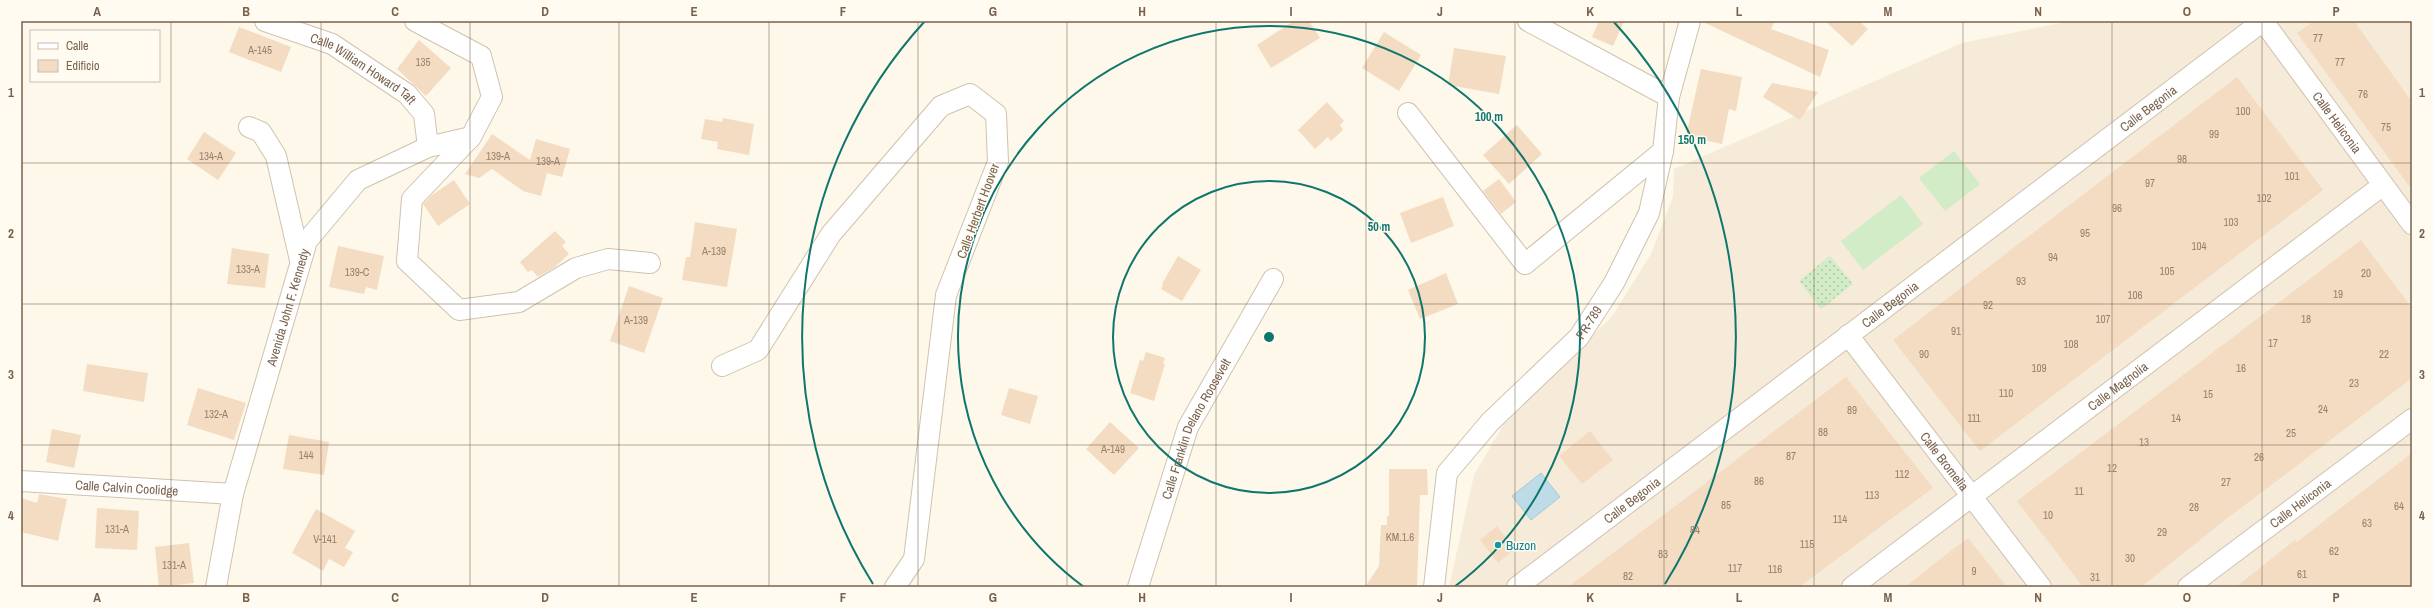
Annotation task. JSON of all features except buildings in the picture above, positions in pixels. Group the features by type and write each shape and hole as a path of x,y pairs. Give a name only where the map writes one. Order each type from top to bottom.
{"street":[{"name":"Calle William Howard Taft","path":"264,21 332,44 407,94 424,114 428,147"},
{"path":"415,21 480,56 492,97 471,137 412,199 407,261 459,310 519,302 576,268 608,259 650,263"},
{"path":"1528,21 1669,97"},
{"name":"PR-789","path":"1434,587 1447,473 1490,422 1579,337 1614,283 1649,213 1663,151 1669,97 1690,21"},
{"name":"Calle Heliconia","path":"2263,21 2412,224"},
{"name":"Calle Begonia","path":"1517,587 2263,21"},
{"name":"Calle Herbert Hoover","path":"722,366 758,350 831,234 941,106 970,94 996,114 998,162 946,295 914,559 895,587"},
{"path":"1408,113 1525,264 1663,151"},
{"path":"249,128 261,132 276,156 301,262"},
{"name":"Avenida John F. Kennedy","path":"216,587 233,494 307,240 358,180 428,147 471,137"},
{"name":"Calle Magnolia","path":"1852,587 1971,495 2383,185"},
{"name":"Calle Franklin Delano Roosevelt","path":"1138,587 1188,427 1273,279"},
{"name":"Calle Bromelia","path":"1848,335 2041,587"},
{"name":"Calle Heliconia","path":"2188,587 2412,420"},
{"name":"Calle Calvin Coolidge","path":"21,481 233,494"}],"shaded area":[{"path":"2071,21 2412,21 2412,587 1449,587 1474,475 1504,424 1613,315 1651,254 1673,197 1674,169 1962,43"}],"green space":[{"path":"1954,151 1980,184 1945,211 1919,178"},
{"path":"1901,195 1923,224 1863,270 1841,241"},
{"path":"1830,256 1853,284 1821,309 1799,281"}],"water":[{"path":"1541,473 1560,497 1531,520 1512,496"}],"place":[{"name":"Buzon","path":"1498,545"}]}
